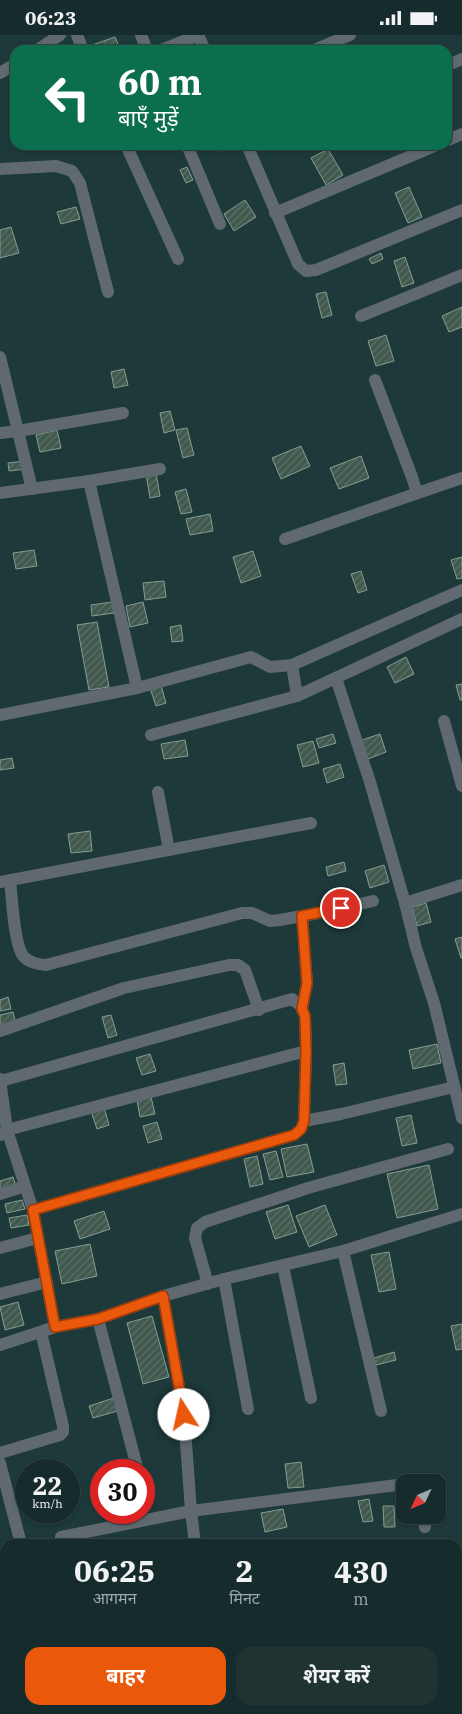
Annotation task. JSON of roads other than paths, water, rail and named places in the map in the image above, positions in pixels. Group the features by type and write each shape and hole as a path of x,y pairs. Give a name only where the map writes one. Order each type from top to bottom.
{"street":[{"path":"45,45 60,35"},
{"path":"174,45 199,35"},
{"path":"326,45 350,35"},
{"path":"128,150 178,259"},
{"path":"189,150 220,224"},
{"path":"253,150 275,213 298,265 306,271 316,270 462,211"},
{"path":"275,213 425,150"},
{"path":"0,169 56,166 72,171 80,183 108,292"},
{"path":"361,317 462,275"},
{"path":"0,357 32,489"},
{"path":"375,380 412,477 416,490 415,494"},
{"path":"0,433 124,413"},
{"path":"0,493 160,469"},
{"path":"285,539 462,478"},
{"path":"89,481 137,688"},
{"path":"0,715 137,688 251,657 270,667 292,665 462,590"},
{"path":"151,735 296,696 462,619"},
{"path":"292,665 296,696"},
{"path":"336,678 370,782 416,948 434,1003 462,1118"},
{"path":"444,721 462,786"},
{"path":"158,792 169,850"},
{"path":"312,823 5,881 17,945 24,957 33,963 46,965 242,913 252,913 270,921 372,901"},
{"path":"404,903 462,885"},
{"path":"302,916 307,983 302,1009"},
{"path":"0,1031 124,988 229,965 238,965 245,970 259,1009"},
{"path":"33,1210 294,1135 301,1129 304,1121 305,1016 300,1005 292,999 0,1085 4,1132 33,1210 55,1327"},
{"path":"4,1132 306,1051"},
{"path":"304,1121 341,1115 454,1087"},
{"path":"208,1284 195,1238 197,1228 205,1222 308,1189 448,1149"},
{"path":"0,1194 25,1186"},
{"path":"0,1345 55,1327 98,1319 163,1296 224,1279 343,1251 462,1214"},
{"path":"0,1248 38,1238"},
{"path":"343,1251 381,1411"},
{"path":"283,1266 311,1398"},
{"path":"224,1279 248,1409"},
{"path":"0,1294 47,1282"},
{"path":"163,1296 184,1415 194,1539"},
{"path":"98,1319 135,1459"},
{"path":"0,1453 60,1435 63,1431 41,1333"},
{"path":"0,1463 5,1500 19,1539"},
{"path":"60,1537 191,1511 396,1485"}]}
